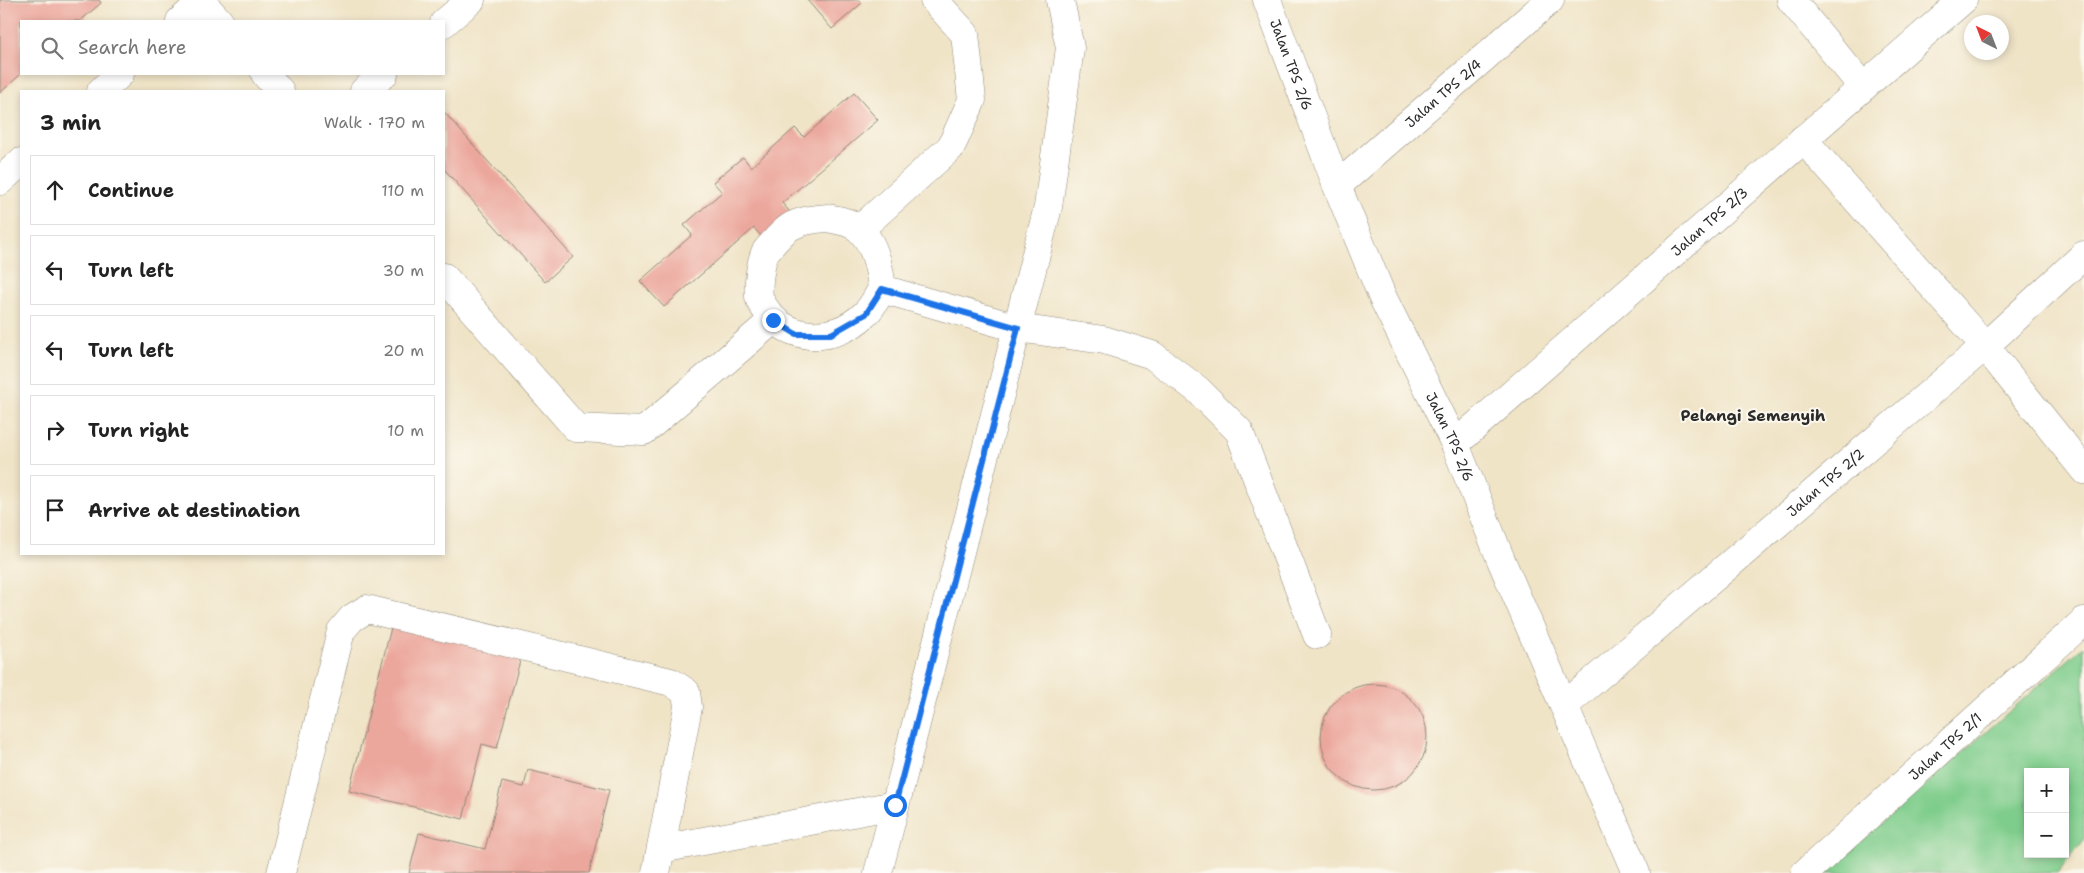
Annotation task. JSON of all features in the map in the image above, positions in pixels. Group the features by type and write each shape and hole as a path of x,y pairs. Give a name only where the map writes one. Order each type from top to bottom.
{"street":[{"path":"445,22 471,0"},
{"path":"860,229 951,147 972,100 965,34 934,0"},
{"path":"878,873 1048,207 1070,48 1060,0"},
{"name":"Jalan TPS 2/6","path":"1267,0 1337,186 1382,296 1455,444 1504,569 1636,873"},
{"name":"Jalan TPS 2/4","path":"1337,186 1550,0"},
{"path":"1791,0 1863,87"},
{"name":"Jalan TPS 2/3","path":"1455,444 1963,0"},
{"path":"182,20 207,8"},
{"path":"102,90 119,75"},
{"path":"266,75 279,90"},
{"path":"365,90 383,75"},
{"path":"1803,139 1985,346 2084,470"},
{"path":"0,181 20,163"},
{"path":"827,218 843,221 860,229 877,261 882,289 866,314 831,334 796,334 773,320 759,298 760,276 765,253 790,227 809,219 827,218"},
{"name":"Jalan TPS 2/2","path":"1564,706 1985,346 2084,254"},
{"path":"445,278 576,428 644,431 773,320"},
{"path":"882,289 1018,328 1104,340 1152,355 1198,390 1239,431 1317,635"},
{"path":"281,873 341,631 352,618 367,609 671,682 686,692 688,707 659,861 895,805"},
{"name":"Jalan TPS 2/1","path":"1805,873 2084,621"}],"green space":[{"path":"2084,646 2084,840 2057,873 1825,873"}],"building":[{"path":"0,0 99,0 101,3 81,20 20,20 20,75 0,93"},
{"path":"807,0 859,0 862,3 832,29"},
{"path":"854,93 878,120 782,203 798,221 770,246 754,228 664,307 640,281 692,235 684,225 722,192 713,182 743,157 751,167 795,128 804,137"},
{"path":"445,113 573,257 545,282 445,170"},
{"path":"392,624 521,657 497,748 482,744 463,819 349,791"},
{"path":"1374,684 1394,688 1411,700 1423,717 1427,737 1423,757 1411,774 1394,786 1374,790 1354,786 1337,774 1325,757 1321,737 1325,717 1337,700 1354,688"},
{"path":"528,770 609,790 589,873 409,873 419,833 485,849 502,782 524,787"}],"district":[{"name":"Pelangi Semenyih","path":"1753,415"}],"route":[{"path":"773,320 796,334 831,334 866,314 882,289 1018,328 895,805"}]}
